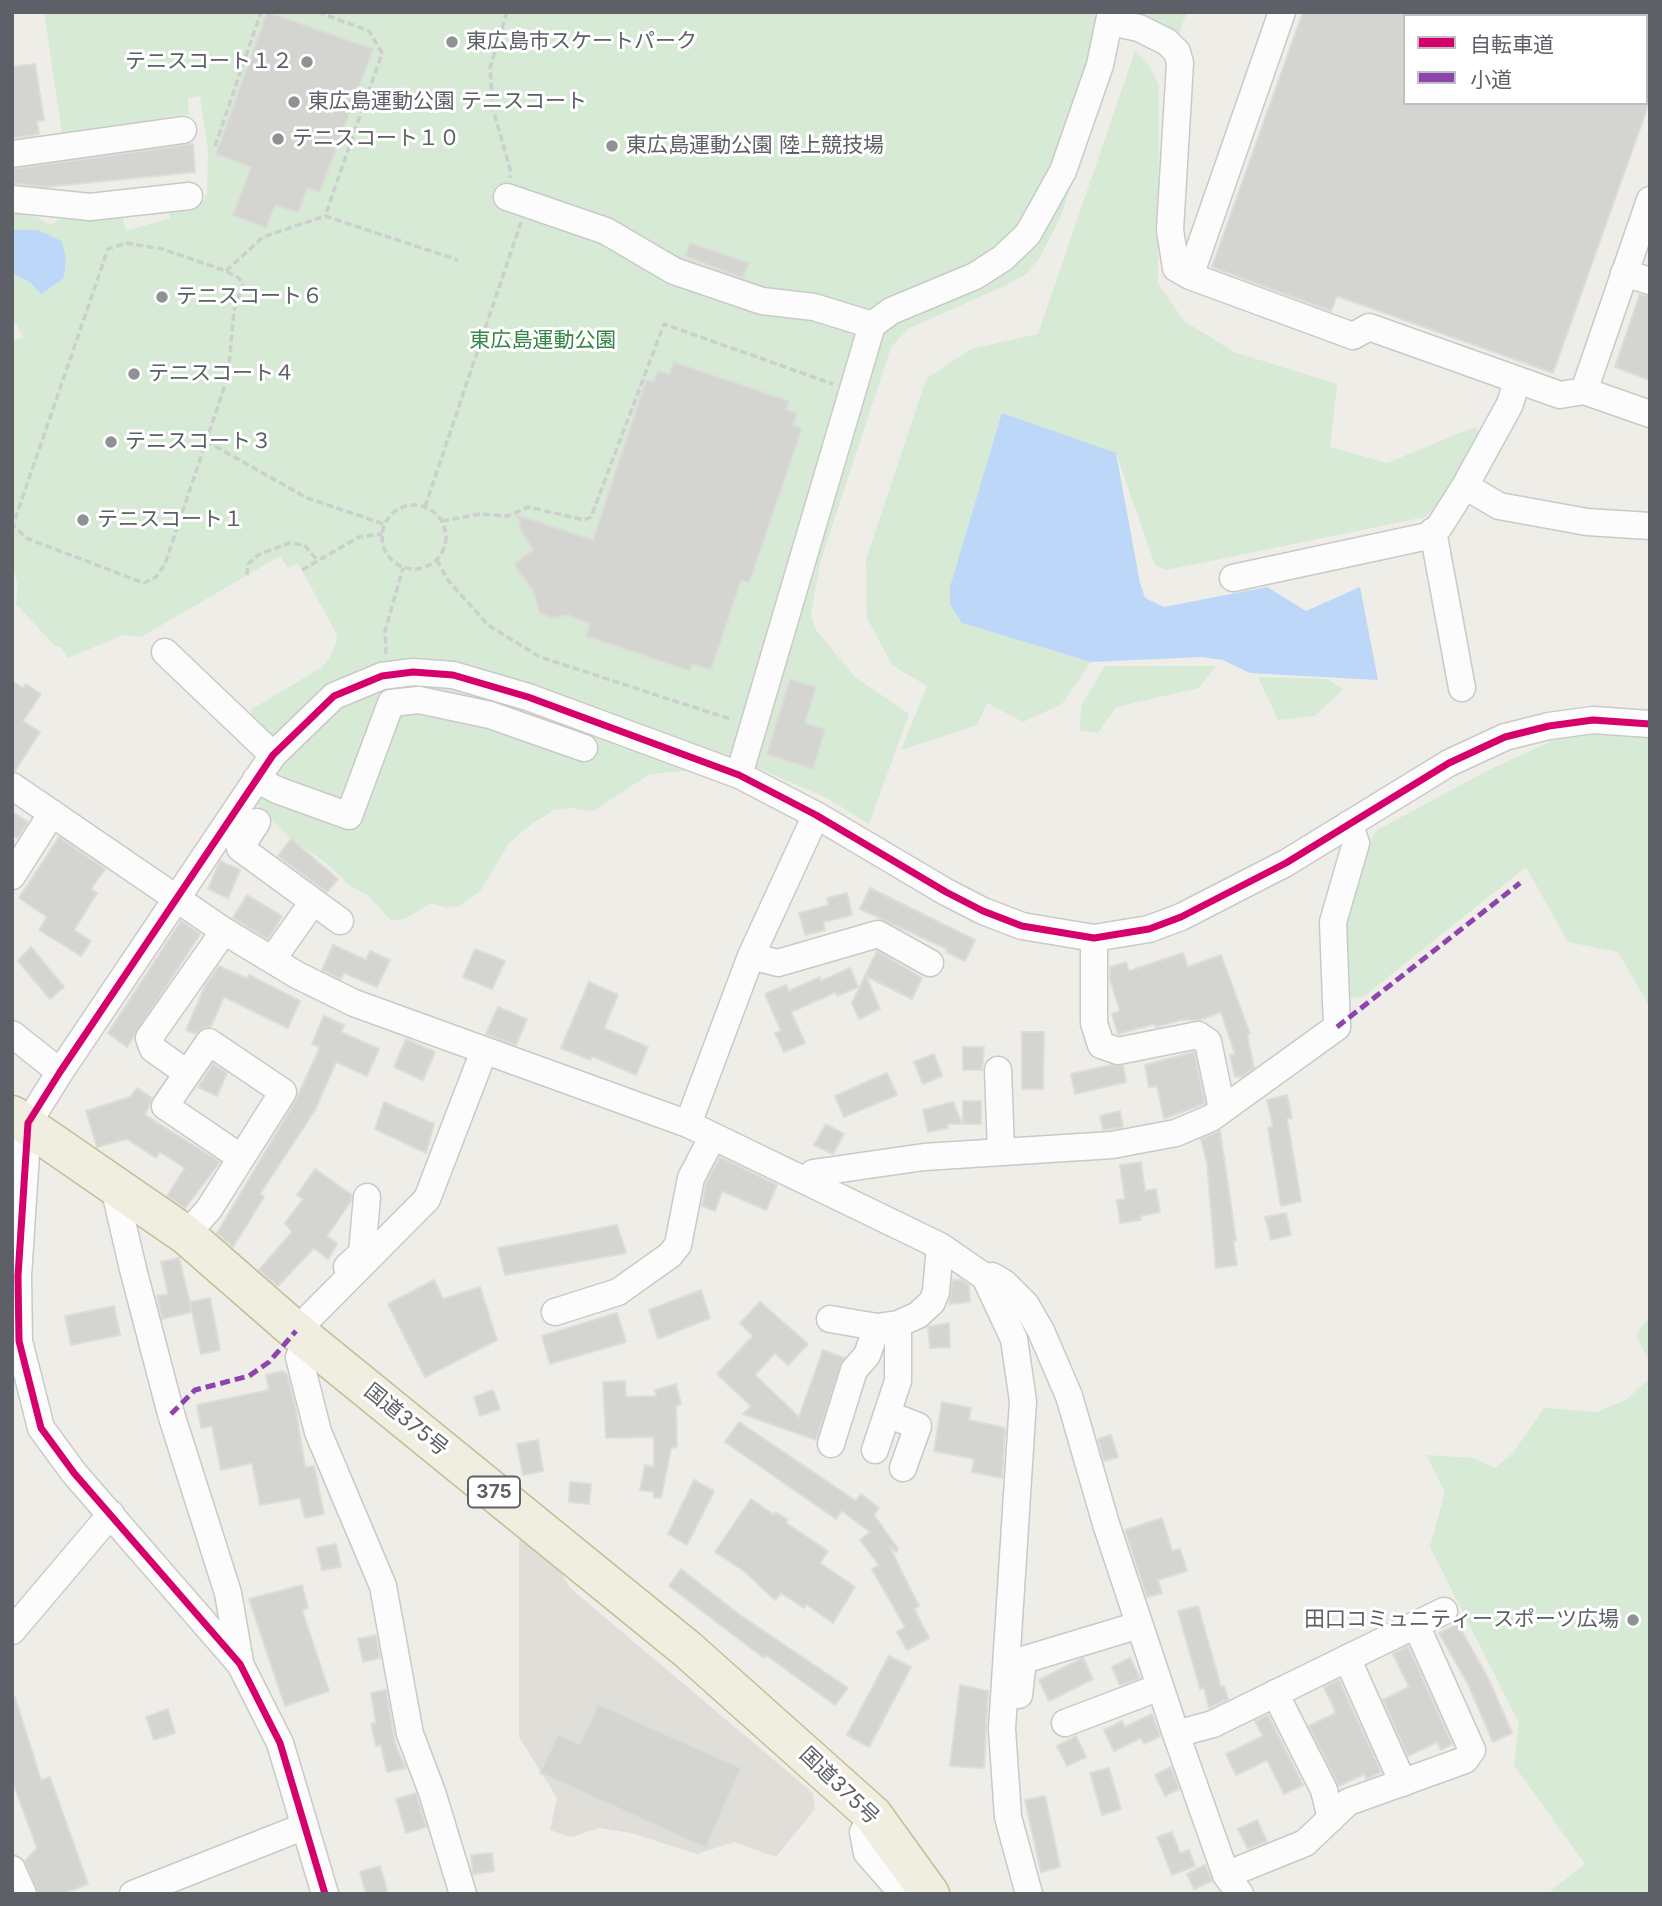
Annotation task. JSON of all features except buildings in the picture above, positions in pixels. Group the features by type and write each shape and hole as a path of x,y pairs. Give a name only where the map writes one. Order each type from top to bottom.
{"highway":[{"name":"国道375号","path":"20,1119 186,1235 298,1332 687,1649 873,1815 930,1894"}],"street":[{"path":"1190,276 1282,12"},
{"path":"739,775 872,325 891,312 975,276 1003,258 1028,234 1063,171 1100,65 1111,17 1167,42 1177,52 1180,63 1170,230 1176,268 1190,276 1353,336 1369,327 1560,395 1584,391 1650,414"},
{"path":"12,154 183,130"},
{"path":"12,199 90,207 189,196"},
{"path":"517,200 606,231 674,271 762,301 814,307 872,325"},
{"path":"1584,391 1650,200"},
{"path":"1625,273 1650,281"},
{"path":"1233,578 1428,536 1465,486 1510,404 1517,381"},
{"path":"1465,486 1499,506 1587,522 1650,526"},
{"path":"1433,531 1462,688"},
{"path":"165,652 273,755"},
{"path":"325,1894 280,1743 240,1664 41,1428 28,1387 19,1341 18,1276 20,1119 60,1072 273,755 334,696 382,676 432,673 500,688 618,728 739,775 816,815 983,911 1022,926 1094,939 1149,929 1181,917 1286,863 1449,763 1505,737 1549,726 1593,720 1650,724"},
{"path":"490,715 500,688"},
{"path":"256,779 277,790 349,816 391,703 419,700 490,715 584,748"},
{"path":"12,786 224,931 272,960 354,1003 688,1124 940,1246 985,1277 1014,1339 1023,1401 1002,1730 1008,1817 1029,1894"},
{"path":"12,876 52,813"},
{"path":"688,1124 751,956 816,815"},
{"path":"257,822 240,848 340,921"},
{"path":"809,1182 813,1173 925,1157 1112,1145 1163,1135 1211,1118 1258,1087 1337,1027 1332,922 1356,843 1349,824"},
{"path":"272,960 313,902"},
{"path":"187,1073 153,1049 149,1038 224,931"},
{"path":"751,956 778,964 878,934 930,963"},
{"path":"1094,939 1094,1023 1101,1045 1118,1051 1198,1035 1208,1042 1222,1109"},
{"path":"12,1034 60,1072"},
{"path":"186,1235 209,1209 284,1092 209,1042 165,1106 240,1157"},
{"path":"298,1332 427,1199 484,1051"},
{"path":"998,1070 1001,1151"},
{"path":"555,1312 618,1292 670,1255 678,1245 691,1178 713,1136"},
{"path":"121,1188 117,1200 171,1414 228,1593 240,1664"},
{"path":"368,1197 362,1253 298,1332 299,1357 318,1432 383,1586 410,1734 432,1792 463,1894"},
{"path":"830,1319 888,1325 918,1315 932,1302 936,1292 940,1246"},
{"path":"985,1277 992,1276 1004,1283 1026,1305 1041,1331 1069,1396 1139,1625 1176,1734 1233,1884 1305,1843 1348,1802 1465,1760 1472,1750 1417,1627"},
{"path":"875,1450 898,1381 888,1325"},
{"path":"831,1444 854,1370 888,1325"},
{"path":"887,1414 918,1426 903,1468"},
{"path":"12,1631 111,1514"},
{"path":"178,1592 228,1593"},
{"path":"1176,1734 1213,1724 1417,1627 1444,1611"},
{"path":"1002,1730 1014,1730 1023,1660 1139,1625"},
{"path":"1347,1658 1403,1783"},
{"path":"1065,1723 1160,1687"},
{"path":"1275,1693 1324,1790 1331,1819"},
{"path":"873,1815 863,1832 867,1853 903,1894"},
{"path":"133,1894 305,1826"},
{"path":"12,1869 23,1894"}],"path":[{"path":"215,146 261,12"},
{"path":"318,12 369,31 382,52 325,216"},
{"path":"425,507 517,200 493,109 490,68 507,12"},
{"path":"226,271 263,237 325,216 458,260"},
{"path":"116,244 141,244 226,271 239,278 243,284 234,310 228,376 206,441 165,564 156,577 144,583 26,538 15,530 13,525 108,249 116,244"},
{"path":"442,521 480,514 508,516 528,506 584,520 591,517 664,324 834,384"},
{"path":"206,441 307,498 384,524"},
{"path":"405,505 425,507 442,521 446,542 437,560 419,569 403,568 390,560 384,551 384,524 395,510 405,505"},
{"path":"302,570 359,537 382,534"},
{"path":"247,575 248,564 258,555 289,543 304,545 318,561"},
{"path":"437,560 447,579 488,625 540,657 737,721"},
{"path":"386,659 385,631 403,568"}],"shaded area":[{"path":"519,1536 559,1568 570,1588 813,1793 815,1809 776,1857 734,1842 697,1854 631,1833 600,1828 571,1837 550,1830 557,1798 519,1737"}],"green space":[{"name":"東広島運動公園","path":"44,12 1187,12 1179,33 1126,14 1061,216 1040,257 1026,274 909,328 891,347 820,563 811,614 816,630 855,677 909,714 869,824 827,798 751,765 650,774 593,811 572,808 554,810 533,823 509,843 481,890 459,906 446,908 431,903 406,918 391,921 368,895 350,886 326,863 291,839 255,803 277,773 278,765 290,748 256,723 251,716 252,709 322,667 337,641 336,633 298,563 288,568 280,556 141,637 123,635 68,658 60,646 56,647 16,604 18,587 12,560 12,341 24,338 12,317 12,273 31,283 65,275 63,266 66,257 62,241 38,230 12,230 12,204 51,225 60,219 73,216 87,221 122,215 126,231 170,218 167,204 203,203 207,193 208,150 200,96 188,98 189,114 62,134"},
{"path":"1135,51 1148,64 1159,85 1158,283 1184,321 1234,352 1337,384 1330,447 1387,463 1475,427 1481,438 1436,508 1425,517 1166,570 1155,565 1116,453 962,623 1091,662 1062,704 1023,722 987,703 977,725 901,750 927,686 892,665 867,618 866,559 926,379 971,349 1038,334"},
{"path":"1105,666 1216,666 1199,688 1116,707 1098,733 1080,731 1081,706"},
{"path":"1258,677 1327,679 1343,689 1315,716 1278,720"},
{"path":"1604,733 1650,737 1650,1007 1618,952 1568,942 1526,867 1363,997 1345,998 1337,916 1351,871 1377,830 1489,770 1556,739"},
{"path":"1650,1316 1650,1362 1636,1336"},
{"path":"1650,1378 1650,1894 1547,1894 1585,1864 1514,1765 1519,1723 1430,1547 1445,1492 1426,1455 1473,1458 1495,1468 1513,1453 1544,1408 1597,1412 1626,1400"}],"water":[{"path":"12,230 38,230 62,241 66,257 64,278 41,294 31,283 12,273"},
{"path":"1002,413 1116,453 1145,598 1164,607 1267,587 1306,611 1360,587 1378,680 1250,673 1223,660 1201,657 1091,662 962,623 950,604 950,587"}],"marked path":[{"path":"1337,1027 1520,883"},
{"path":"171,1414 195,1390 249,1376 269,1362 296,1331"}],"cycle path":[{"path":"325,1894 280,1743 240,1664 74,1473 41,1428 19,1341 18,1276 28,1123 273,755 334,696 382,676 413,672 453,675 528,697 739,775 816,815 983,911 1022,926 1094,938 1149,929 1181,917 1286,863 1449,763 1505,737 1549,726 1593,720 1650,724"}],"place":[{"name":"東広島市スケートパーク","path":"452,42"},
{"name":"テニスコート１２","path":"307,62"},
{"name":"東広島運動公園 テニスコート","path":"294,102"},
{"name":"テニスコート１０","path":"278,139"},
{"name":"東広島運動公園 陸上競技場","path":"612,146"},
{"name":"テニスコート６","path":"162,297"},
{"name":"テニスコート４","path":"134,374"},
{"name":"テニスコート３","path":"111,442"},
{"name":"テニスコート１","path":"83,520"},
{"name":"田口コミュニティースポーツ広場","path":"1633,1620"}]}
